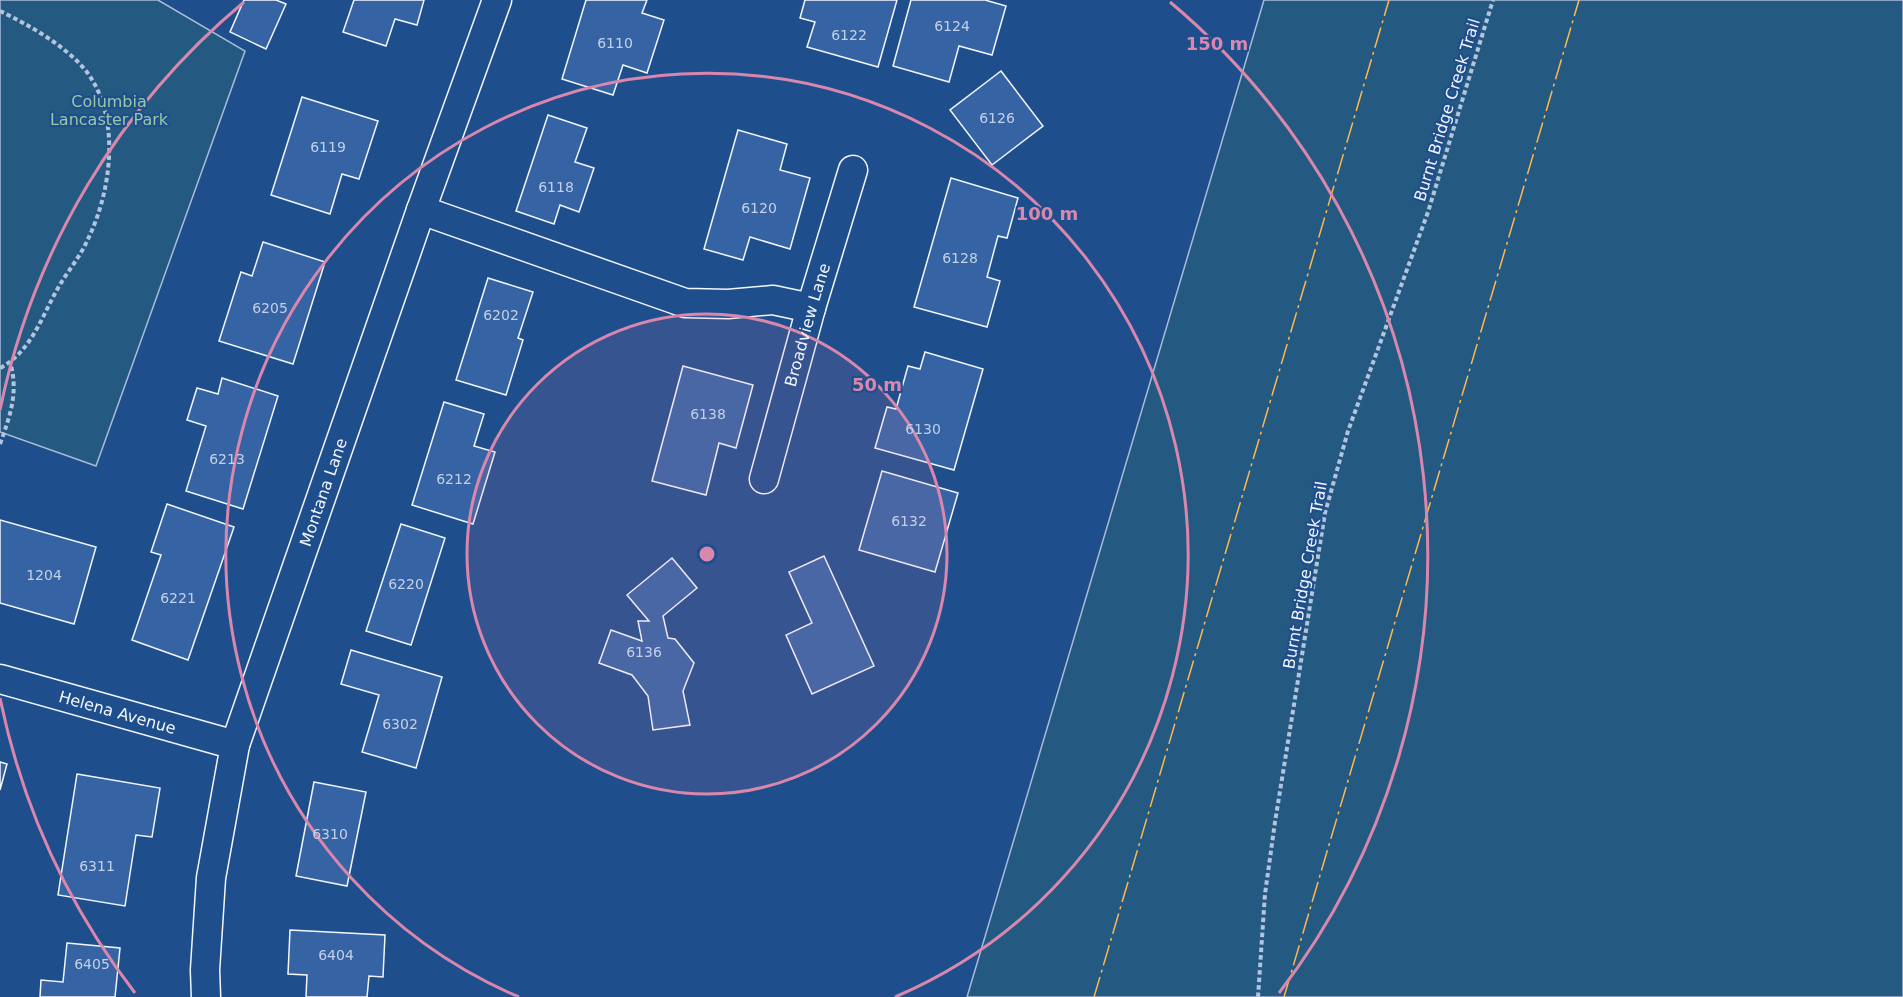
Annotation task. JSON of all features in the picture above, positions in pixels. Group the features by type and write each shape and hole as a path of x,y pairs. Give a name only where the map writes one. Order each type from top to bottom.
{"street":[{"name":"Montana Lane","path":"206,997 205,970 211,878 235,745 421,210 497,0"},
{"name":"Broadview Lane","path":"764,479 811,308 853,170"},
{"path":"421,210 685,303 728,304 773,300 811,308"},
{"name":"Helena Avenue","path":"0,679 235,745"}],"path":[{"name":"Burnt Bridge Creek Trail","path":"1258,997 1265,894 1325,513 1348,431 1428,212 1493,0"},
{"path":"0,11 23,22 70,55 88,74 102,98 107,124 109,170 103,201 87,242 50,302 29,342 10,362 0,368"},
{"path":"0,444 15,395 15,377 10,362"}],"green space":[{"name":"Columbia Lancaster Park","path":"0,0 158,0 245,51 96,466 0,432"},
{"path":"1264,0 1903,0 1903,997 967,997"}],"building":[{"path":"244,0 276,0 286,4 266,49 230,32"},
{"path":"354,0 424,0 417,25 395,19 386,46 343,32"},
{"path":"586,0 647,0 642,13 664,20 647,73 623,65 613,95 562,79"},
{"path":"805,0 897,0 878,67 807,47 815,22 800,18"},
{"path":"911,0 985,0 1006,6 992,55 959,46 949,82 893,66"},
{"path":"1001,71 1043,126 992,165 950,110"},
{"path":"302,97 378,121 359,179 342,174 330,214 271,195"},
{"path":"548,115 587,128 575,162 594,168 579,212 560,205 554,224 516,211"},
{"path":"738,130 787,144 780,170 810,178 790,249 750,237 743,260 704,249"},
{"path":"951,178 1018,198 1007,238 998,236 987,277 1000,281 987,327 914,307"},
{"path":"263,242 325,262 293,364 219,341 241,272 252,276"},
{"path":"488,278 533,292 518,338 523,340 506,395 456,380"},
{"path":"925,352 983,369 954,470 875,448 887,407 896,409 908,366 920,369"},
{"path":"683,366 753,385 736,448 719,443 706,495 652,481"},
{"path":"222,378 278,396 243,509 186,491 206,426 187,420 197,388 218,394"},
{"path":"444,402 484,414 474,446 495,452 473,524 412,505"},
{"path":"882,471 958,493 935,572 859,550"},
{"path":"167,504 234,527 188,660 132,640 161,555 151,552"},
{"path":"0,520 96,547 74,624 0,603"},
{"path":"401,524 445,538 411,645 366,631"},
{"path":"824,556 874,666 812,694 786,635 812,623 789,572"},
{"path":"672,558 697,588 663,616 668,638 675,639 694,663 683,691 690,725 653,730 648,696 632,675 599,663 611,630 642,641 638,621 649,621 627,595"},
{"path":"351,650 442,677 416,768 362,752 379,695 341,684"},
{"path":"0,762 7,764 0,790"},
{"path":"77,774 160,788 152,837 136,835 125,906 58,895"},
{"path":"314,782 366,792 347,886 296,876"},
{"path":"290,930 385,935 383,977 369,976 367,997 306,997 307,975 288,974"},
{"path":"67,943 120,948 115,997 40,997 41,980 63,982"}],"power":[{"path":"1094,997 1389,0"},
{"path":"1284,997 1579,0"}]}
